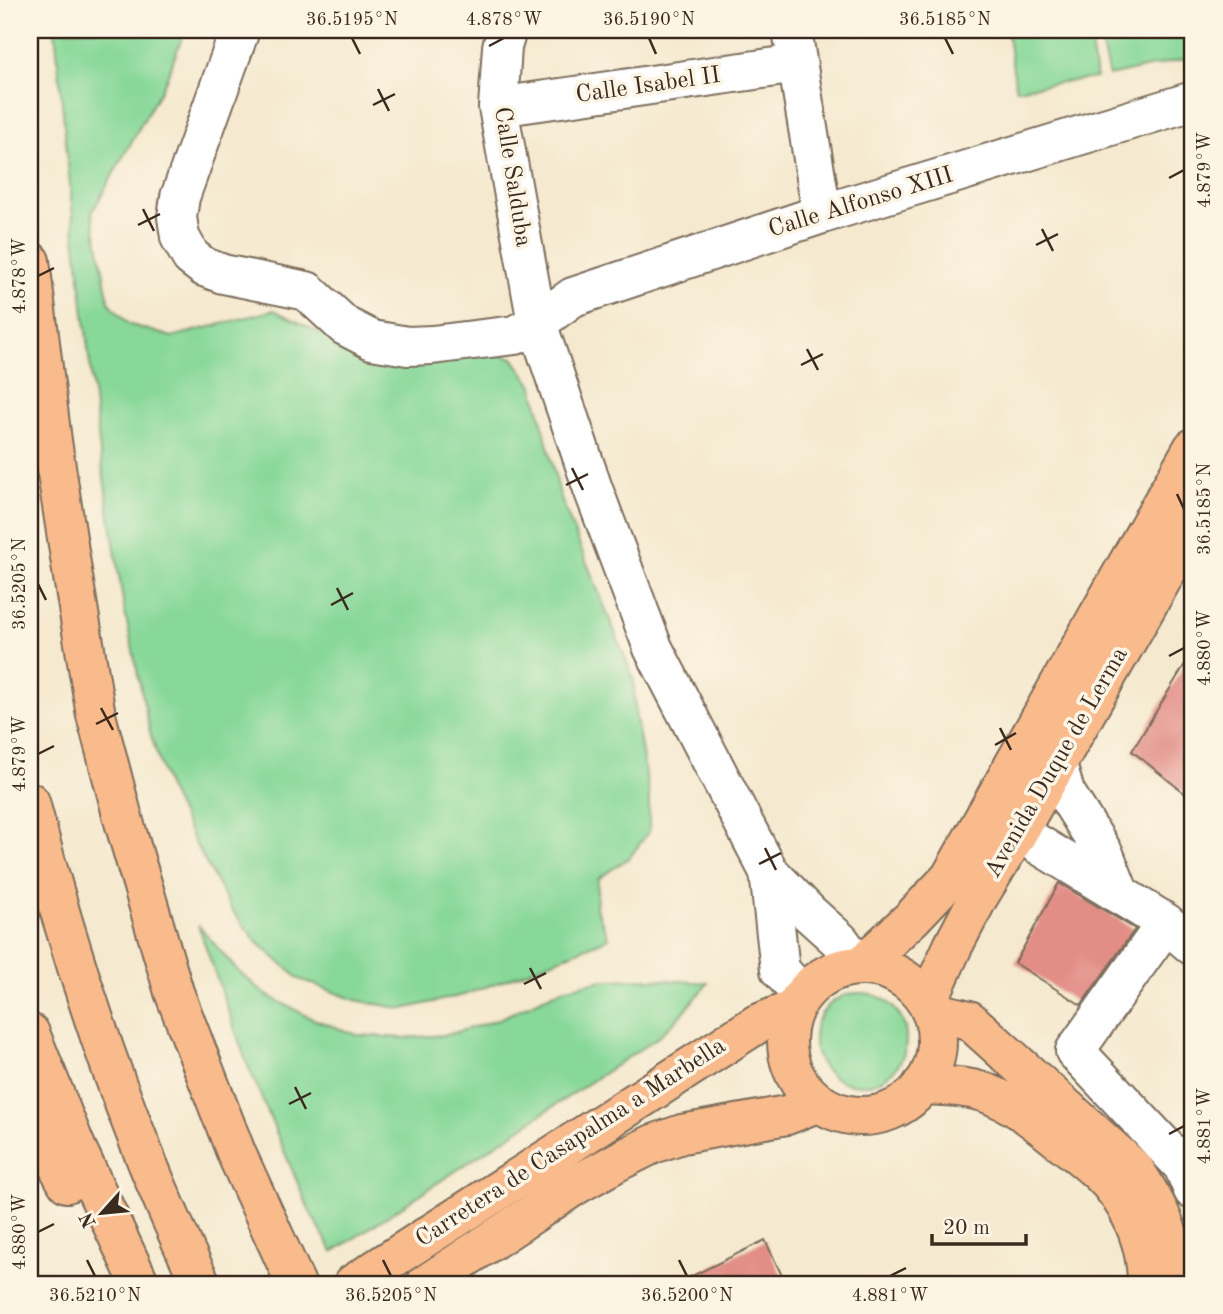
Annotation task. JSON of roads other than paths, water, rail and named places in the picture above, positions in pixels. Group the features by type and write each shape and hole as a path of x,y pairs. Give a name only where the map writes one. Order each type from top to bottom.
{"main road":[{"path":"30,261 52,441 96,715 174,992 237,1155 296,1284"},
{"name":"Avenida Duque de Lerma","path":"859,965 912,918 950,878 1193,449"},
{"name":"Avenida Duque de Lerma","path":"929,1007 953,946 979,896 1193,525"},
{"path":"30,802 82,983 121,1098 170,1219 201,1284"},
{"path":"859,965 884,969 904,979 917,990 929,1007 937,1036 934,1063 922,1085 900,1106 877,1114 842,1113 819,1102 800,1083 790,1060 787,1035 798,1002 822,977 840,968 859,965"},
{"name":"Carretera de Casapalma a Marbella","path":"361,1279 757,1024 798,1002"},
{"path":"929,1007 969,1020 1134,1169 1154,1200 1169,1235 1177,1284"},
{"path":"30,1033 75,1147 139,1284"},
{"path":"922,1085 964,1087 996,1097 1078,1155 1110,1184 1131,1214 1144,1248 1147,1284"},
{"name":"Carretera de Casapalma a Marbella","path":"426,1284 576,1185 653,1144 682,1134 787,1115 819,1102"},
{"path":"30,1115 93,1231 139,1284"}],"street":[{"name":"Calle Alfonso XIII","path":"240,30 180,197 177,217 180,237 191,257 204,267 223,274 307,291 345,326 372,340 408,346 515,335 573,297 822,214 1193,101"},
{"name":"Calle Salduba","path":"507,30 502,47 498,107 537,323 593,489 653,648 769,872"},
{"name":"Calle Isabel II","path":"498,107 794,47"},
{"path":"794,47 822,214"},
{"path":"1057,764 1065,792 1104,854 1120,895"},
{"path":"1018,832 1179,935 1075,1051 1183,1166 1193,1190"},
{"path":"769,872 840,941 859,965"},
{"path":"769,872 780,970 798,1002"}]}
